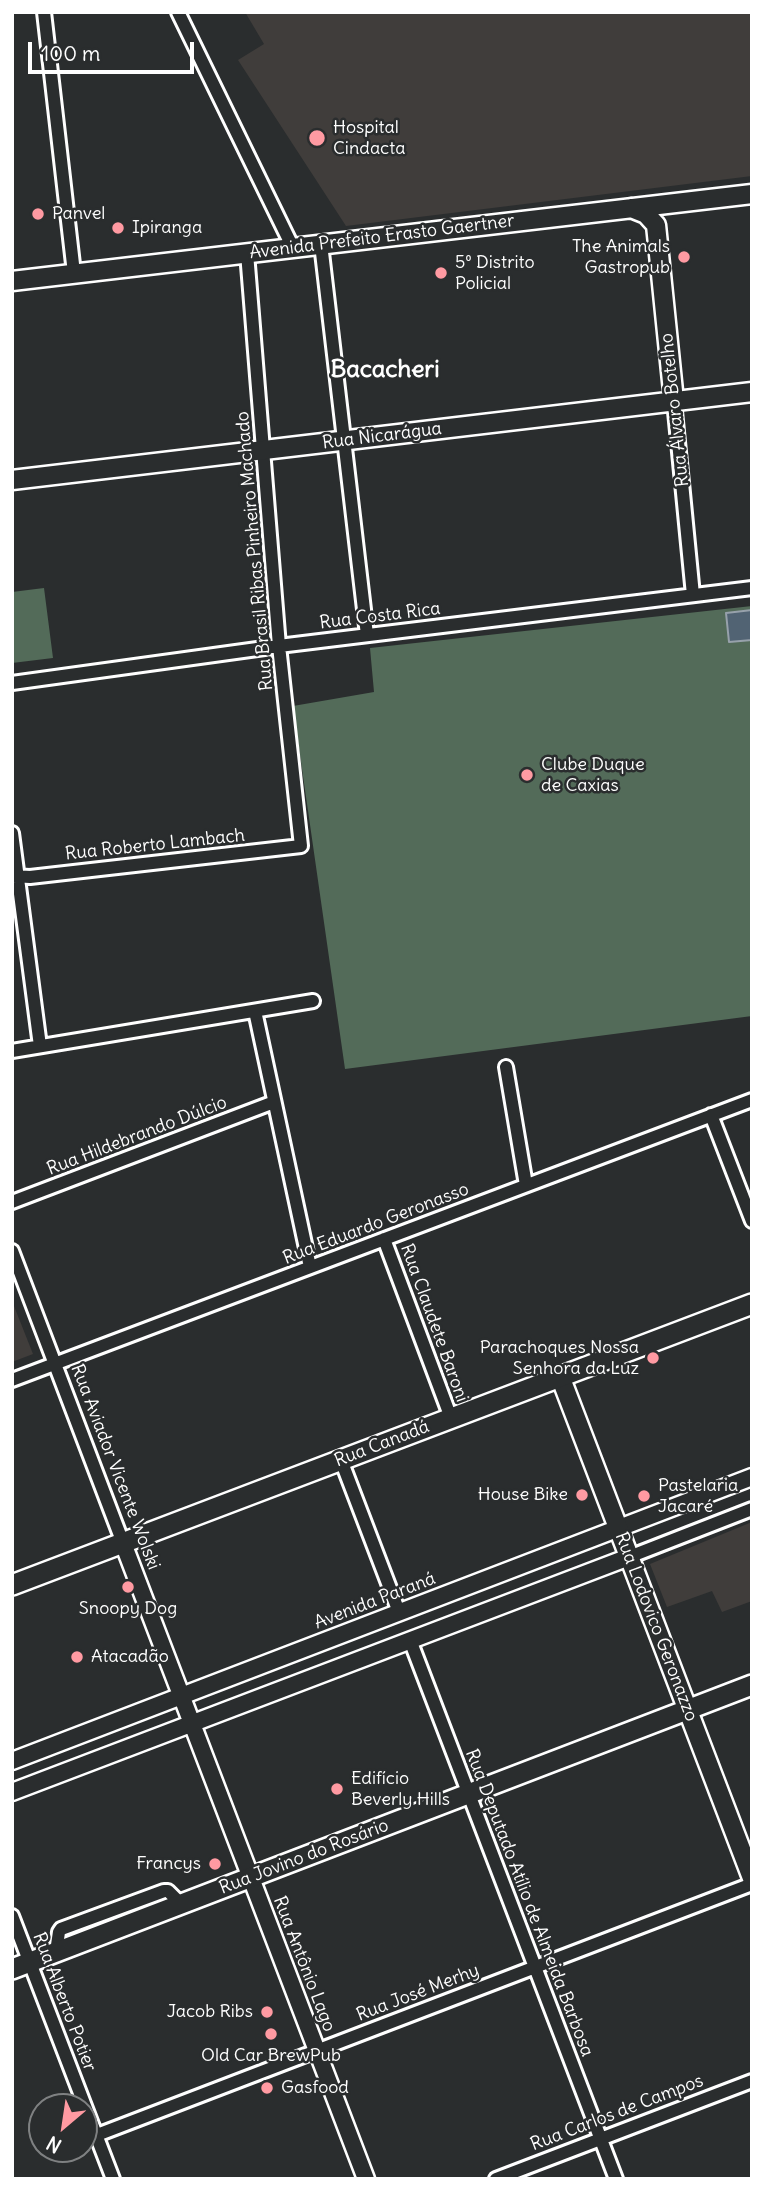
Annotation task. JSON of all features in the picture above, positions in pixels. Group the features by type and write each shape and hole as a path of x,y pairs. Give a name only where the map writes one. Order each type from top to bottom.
{"main road":[{"name":"Avenida Prefeito Erasto Gaertner","path":"12,281 752,194"},
{"path":"631,208 646,214 656,225 664,212 676,203"},
{"name":"Rua Álvaro Botelho","path":"656,225 674,401"},
{"name":"Rua Nicarágua","path":"12,480 752,392"},
{"name":"Rua Canadá","path":"12,1585 752,1304"},
{"name":"Rua Lodovico Geronazzo","path":"560,1377 752,1878"},
{"name":"Rua Jovino do Rosário","path":"21,1965 752,1685"}],"street":[{"path":"44,12 74,273"},
{"path":"178,12 293,248"},
{"path":"321,244 367,635"},
{"name":"Rua Brasil Ribas Pinheiro Machado","path":"247,253 279,646 301,846"},
{"name":"Rua Álvaro Botelho","path":"674,401 693,595"},
{"name":"Rua Costa Rica","path":"12,682 752,588"},
{"path":"12,833 15,875 40,1046"},
{"name":"Rua Roberto Lambach","path":"15,875 30,877 301,846"},
{"path":"12,1051 313,1001"},
{"path":"256,1011 310,1267"},
{"path":"506,1067 526,1185"},
{"name":"Rua Eduardo Geronasso","path":"12,1380 752,1100"},
{"name":"Rua Hildebrando Dúlcio","path":"12,1202 274,1102"},
{"path":"711,1115 752,1221"},
{"name":"Rua Claudete Baroni","path":"384,1239 451,1418"},
{"name":"Rua Aviador Vicente Wolski","path":"12,1251 192,1724"},
{"path":"341,1460 399,1612"},
{"name":"Avenida Paraná","path":"12,1761 752,1477"},
{"path":"12,1792 752,1509"},
{"name":"Rua Deputado Atílio de Almeida Barbosa","path":"410,1640 616,2179"},
{"name":"Rua Antônio Lago","path":"192,1724 366,2179"},
{"name":"Rua José Merhy","path":"98,2135 752,1884"},
{"name":"Rua Alberto Potier","path":"12,1916 21,1965 78,2093"},
{"name":"Rua Carlos de Campos","path":"496,2179 752,2081"},
{"name":"Rua Alberto Potier","path":"98,2138 113,2179"}],"shaded area":[{"path":"245,12 752,12 752,176 346,226 238,60 264,44"},
{"path":"12,1301 33,1354 12,1362"},
{"path":"752,1522 752,1601 722,1612 712,1591 667,1607 650,1564"}],"green space":[{"path":"44,588 53,658 12,663 12,592"},
{"name":"Clube Duque de Caxias","path":"752,606 752,1016 345,1069 293,706 374,692 370,648"}],"water":[{"path":"752,610 752,640 729,642 726,613"}],"place":[{"name":"Hospital Cindacta","path":"317,138"},
{"name":"Panvel","path":"38,214"},
{"name":"Ipiranga","path":"118,228"},
{"name":"The Animals Gastropub","path":"684,257"},
{"name":"5º Distrito Policial","path":"441,273"},
{"name":"Clube Duque de Caxias","path":"527,775"},
{"name":"Parachoques Nossa Senhora da Luz","path":"653,1358"},
{"name":"House Bike","path":"582,1495"},
{"name":"Pastelaria Jacaré","path":"644,1496"},
{"name":"Snoopy Dog","path":"128,1587"},
{"name":"Atacadão","path":"77,1657"},
{"name":"Edifício Beverly Hills","path":"337,1789"},
{"name":"Francys","path":"215,1864"},
{"name":"Jacob Ribs","path":"267,2012"},
{"name":"Old Car BrewPub","path":"271,2034"},
{"name":"Gasfood","path":"267,2088"}],"district":[{"name":"Bacacheri","path":"385,370"}]}
